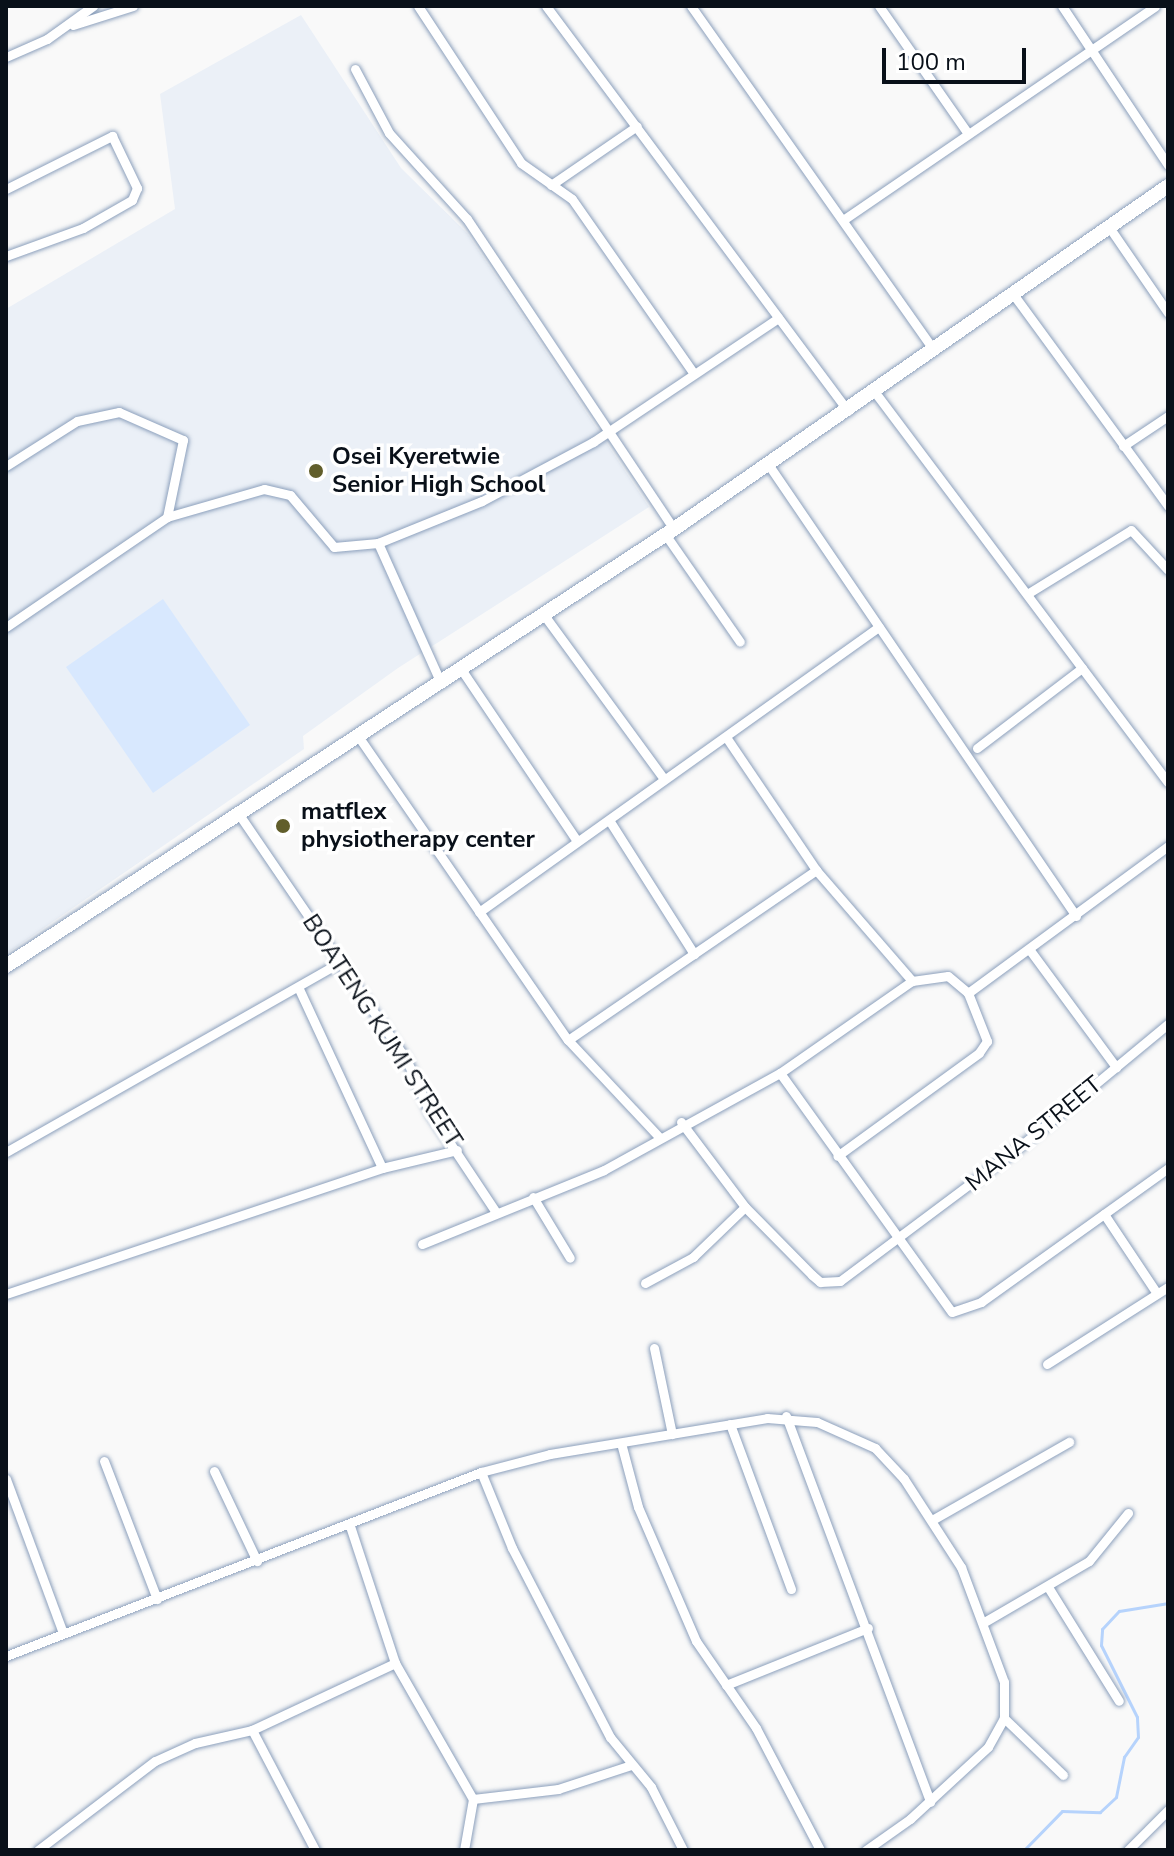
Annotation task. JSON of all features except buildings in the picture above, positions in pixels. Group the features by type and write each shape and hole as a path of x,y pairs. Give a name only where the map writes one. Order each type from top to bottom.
{"street":[{"path":"66,27 93,6"},
{"path":"6,57 66,27 133,6"},
{"path":"418,6 521,163 572,199 694,374"},
{"path":"546,6 848,411"},
{"path":"691,6 933,349"},
{"path":"879,6 967,132"},
{"path":"1062,6 1168,165"},
{"path":"843,220 967,132 1155,6"},
{"path":"355,69 389,133 467,219 609,429 740,642"},
{"path":"551,185 637,126"},
{"path":"6,189 112,136 137,188 132,200 83,228 6,256"},
{"path":"6,966 670,532 1168,186"},
{"path":"1109,227 1168,313"},
{"path":"1013,294 1168,506"},
{"path":"6,627 167,517 278,489 290,495 334,547 378,543 516,484 609,429 778,318"},
{"path":"874,391 1168,782"},
{"path":"6,466 77,421 119,412 183,440 167,517"},
{"path":"1123,446 1168,416"},
{"path":"768,464 1076,916"},
{"path":"1027,594 1131,530 1168,570"},
{"path":"378,543 441,683"},
{"path":"544,615 664,779"},
{"path":"479,912 879,627"},
{"path":"977,748 1082,668"},
{"path":"461,669 577,841"},
{"path":"358,736 568,1040 658,1136"},
{"path":"726,737 816,870 912,981"},
{"name":"BOATENG KUMI STREET","path":"238,813 340,962 495,1211"},
{"path":"609,820 694,954"},
{"path":"968,993 1168,846"},
{"path":"568,1040 816,870"},
{"path":"1029,949 1116,1067"},
{"path":"6,1152 299,989 340,962"},
{"path":"422,1244 495,1211 604,1170 681,1122 780,1073 912,981 948,976 968,993 984,1022 987,1041 979,1053 837,1156"},
{"path":"299,989 382,1168"},
{"name":"MANA STREET","path":"681,1122 745,1207 820,1282 840,1281 897,1241 1168,1024"},
{"path":"780,1073 943,1305 963,1312 1168,1168"},
{"path":"6,1294 382,1168 457,1150"},
{"path":"533,1197 570,1258"},
{"path":"645,1283 693,1257 745,1207"},
{"path":"1104,1214 1156,1292"},
{"path":"1047,1364 1168,1287"},
{"path":"654,1348 672,1434"},
{"path":"786,1416 868,1628 930,1802"},
{"path":"6,1656 350,1526 481,1472 730,1424 786,1416 817,1422 875,1448 932,1520 986,1621 1004,1682 1004,1718 988,1747 930,1802 866,1850"},
{"path":"730,1424 791,1589"},
{"path":"932,1520 1069,1442"},
{"path":"621,1443 664,1569 696,1641 783,1775 816,1848"},
{"path":"104,1461 157,1599"},
{"path":"214,1471 257,1561"},
{"path":"481,1472 549,1623 631,1765 651,1787 683,1850"},
{"path":"6,1479 63,1633"},
{"path":"986,1621 1089,1561 1128,1513"},
{"path":"350,1526 395,1663 473,1799 464,1850"},
{"path":"1048,1587 1119,1701"},
{"path":"726,1685 868,1628"},
{"path":"38,1850 155,1761 195,1743 252,1730 395,1663"},
{"path":"1004,1718 1063,1775"},
{"path":"252,1730 311,1848"},
{"path":"473,1799 558,1789 631,1765"},
{"path":"1128,1850 1168,1810"}],"shaded area":[{"name":"Osei Kyeretwie Senior High School","path":"301,15 401,168 467,233 649,507 398,668 303,736 304,749 6,954 6,309 175,209 160,94"},
{"path":"163,599 250,725 153,793 66,667"}],"waterway":[{"path":"1024,1850 1062,1811 1100,1812 1116,1797 1124,1757 1138,1737 1137,1717 1101,1645 1102,1629 1119,1611 1168,1603"}],"place":[{"name":"Osei Kyeretwie Senior High School","path":"316,471"},
{"name":"matflex physiotherapy center","path":"283,826"}]}
